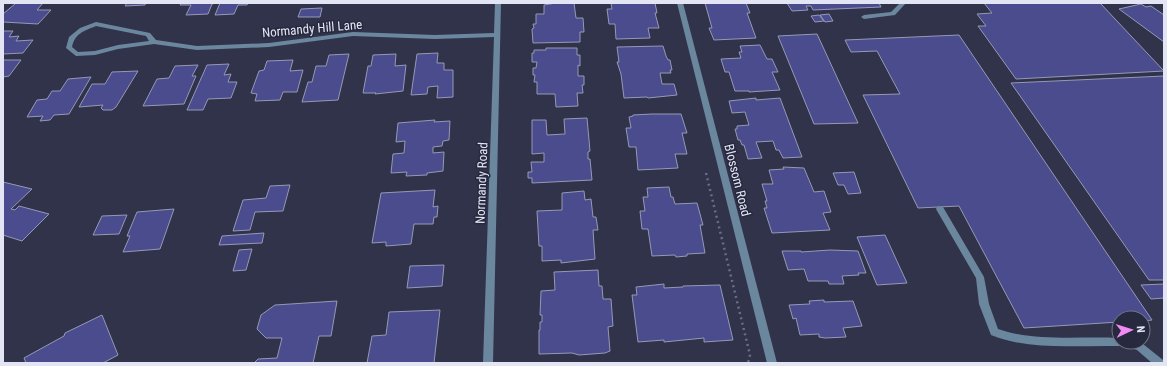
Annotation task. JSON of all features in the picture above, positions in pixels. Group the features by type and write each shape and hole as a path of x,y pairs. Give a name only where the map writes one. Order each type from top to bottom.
{"street":[{"name":"Normandy Road","path":"488,363 498,3"},
{"name":"Blossom Road","path":"680,3 772,363"},
{"path":"864,17 893,14 903,3"},
{"name":"Normandy Hill Lane","path":"154,42 148,34 96,24 82,29 71,38 69,48 76,54 82,54 154,42 197,48 269,45 353,34 435,37 497,34"},
{"path":"940,209 980,277 984,304 994,332 1005,336 1022,339 1111,342"},
{"path":"1144,350 1160,363"}],"building":[{"path":"16,3 43,3 37,10 51,10 38,24 3,22 3,14"},
{"path":"127,3 146,3 145,5 125,6"},
{"path":"181,3 216,3 212,4 208,14 186,15 191,5 180,5"},
{"path":"220,3 248,3 247,5 238,5 234,14 215,15"},
{"path":"574,3 576,18 583,18 584,32 580,32 580,42 533,43 532,29 534,28 533,24 536,24 536,14 544,14 544,5"},
{"path":"611,3 655,3 657,13 655,13 659,28 648,28 650,38 616,39 615,24 609,24 607,9 612,9"},
{"path":"705,3 746,3 750,13 747,13 756,38 714,40 709,28 712,28"},
{"path":"787,3 879,3 881,7 813,10 811,6 806,6 808,10 792,11"},
{"path":"984,3 1100,3 1164,71 1016,79 978,26 986,26 977,14 992,13"},
{"path":"1141,4 1146,7 1151,6 1164,15 1164,42 1119,9"},
{"path":"322,8 320,17 298,17 301,9"},
{"path":"829,14 833,21 825,22 820,15"},
{"path":"819,15 824,21 815,22 811,16"},
{"path":"3,31 13,31 9,37 19,36 16,41 33,40 23,53 3,54"},
{"path":"817,34 858,123 814,124 778,36"},
{"path":"959,35 1145,310 1111,310 1111,323 1024,328 959,206 918,208 863,95 900,94 877,51 851,52 845,40"},
{"path":"760,45 767,59 772,59 778,72 772,72 780,90 749,92 735,91 729,72 725,72 721,59 741,58 739,52 742,52 740,46"},
{"path":"663,46 668,60 670,60 672,70 670,70 671,73 660,73 662,84 674,84 677,95 648,98 624,98 621,74 617,62 619,62 617,47"},
{"path":"546,48 577,48 577,55 580,55 578,76 584,76 584,85 582,85 583,93 577,93 578,106 556,107 555,94 537,94 537,82 534,82 535,75 533,75 533,68 536,68 537,62 532,62 532,53 534,53 534,50 546,50"},
{"path":"438,53 437,63 444,63 444,70 453,70 453,97 437,98 438,86 428,87 427,94 411,95 417,54"},
{"path":"349,54 338,100 302,102 308,82 312,82 316,66 326,66 329,55"},
{"path":"396,54 395,66 406,65 403,91 375,94 376,93 363,93 368,66 371,66 373,55"},
{"path":"3,60 21,60 9,76 3,77"},
{"path":"293,60 290,71 303,70 297,92 283,92 280,100 255,101 257,94 251,93 259,71 264,70 267,61"},
{"path":"229,64 224,75 231,74 228,82 237,82 231,98 208,99 203,110 187,110 207,65"},
{"path":"198,65 192,76 196,76 184,104 143,106 157,79 169,78 175,66"},
{"path":"138,71 116,107 112,110 103,110 101,108 103,105 79,107 92,84 105,84 112,72"},
{"path":"1164,76 1164,280 1149,280 1011,83"},
{"path":"91,77 69,114 54,115 50,120 40,121 43,116 27,117 37,100 47,99 52,91 60,91 68,79"},
{"path":"756,98 756,100 780,98 802,157 783,158 779,150 776,150 773,141 756,142 762,158 748,159 744,145 742,145 740,140 738,140 735,129 737,129 737,126 749,125 745,112 732,113 729,101"},
{"path":"681,114 687,133 682,133 687,154 675,154 678,168 638,170 636,147 629,147 626,128 631,128 629,117 633,115"},
{"path":"587,118 590,151 588,152 588,159 590,159 592,180 532,183 532,178 528,178 528,172 532,172 531,162 544,162 544,153 532,154 532,120 546,120 547,135 565,134 564,119"},
{"path":"435,120 434,122 450,121 449,140 443,141 442,146 433,147 433,153 444,152 443,171 427,173 427,175 406,176 407,172 391,173 393,154 404,153 405,141 396,142 398,123"},
{"path":"783,167 804,168 814,192 824,191 831,212 823,213 830,230 772,233 764,208 767,208 765,201 767,201 762,184 773,184 769,170 784,169"},
{"path":"854,172 861,193 848,194 844,185 838,185 833,173"},
{"path":"3,182 32,189 11,209 15,210 19,206 49,214 22,241 3,235"},
{"path":"290,185 283,211 255,212 250,230 233,231 243,200 266,198 270,186"},
{"path":"669,187 671,197 673,197 675,204 697,203 703,225 700,225 705,253 687,254 687,256 676,257 675,255 652,256 648,229 642,229 640,211 645,211 643,197 648,197 647,188"},
{"path":"435,190 433,207 438,206 437,217 434,217 433,224 414,224 411,244 386,246 386,242 372,243 381,193"},
{"path":"584,191 585,200 591,199 593,217 596,217 598,230 593,230 595,259 561,263 561,260 542,261 542,246 539,246 537,211 562,210 562,193"},
{"path":"174,209 160,249 123,252 130,236 127,236 137,212"},
{"path":"127,215 119,234 93,235 102,216"},
{"path":"264,233 262,243 219,245 222,236"},
{"path":"885,235 907,283 877,285 857,237"},
{"path":"252,249 246,270 233,271 239,250"},
{"path":"830,250 858,251 866,273 842,276 844,284 829,284 828,281 808,281 804,269 788,270 782,251 801,252"},
{"path":"444,265 442,286 407,288 410,266"},
{"path":"598,270 599,286 602,286 603,299 611,299 613,326 608,327 610,351 605,353 579,355 572,353 539,354 539,330 540,322 542,322 542,315 540,315 541,291 555,290 554,272"},
{"path":"664,284 664,288 720,285 733,340 704,342 704,338 664,342 664,340 638,342 632,295 637,295 636,287"},
{"path":"1164,284 1164,298 1151,299 1141,285"},
{"path":"824,300 824,302 853,301 862,326 843,328 846,337 825,338 819,337 819,334 800,335 796,318 793,319 789,305 810,304 809,301"},
{"path":"337,301 331,336 319,336 313,363 254,363 258,359 277,358 282,338 266,338 257,329 261,315 275,305"},
{"path":"440,310 434,363 367,363 372,336 386,335 389,312"},
{"path":"102,315 118,355 103,363 26,363 24,358 64,336 65,333"}]}
